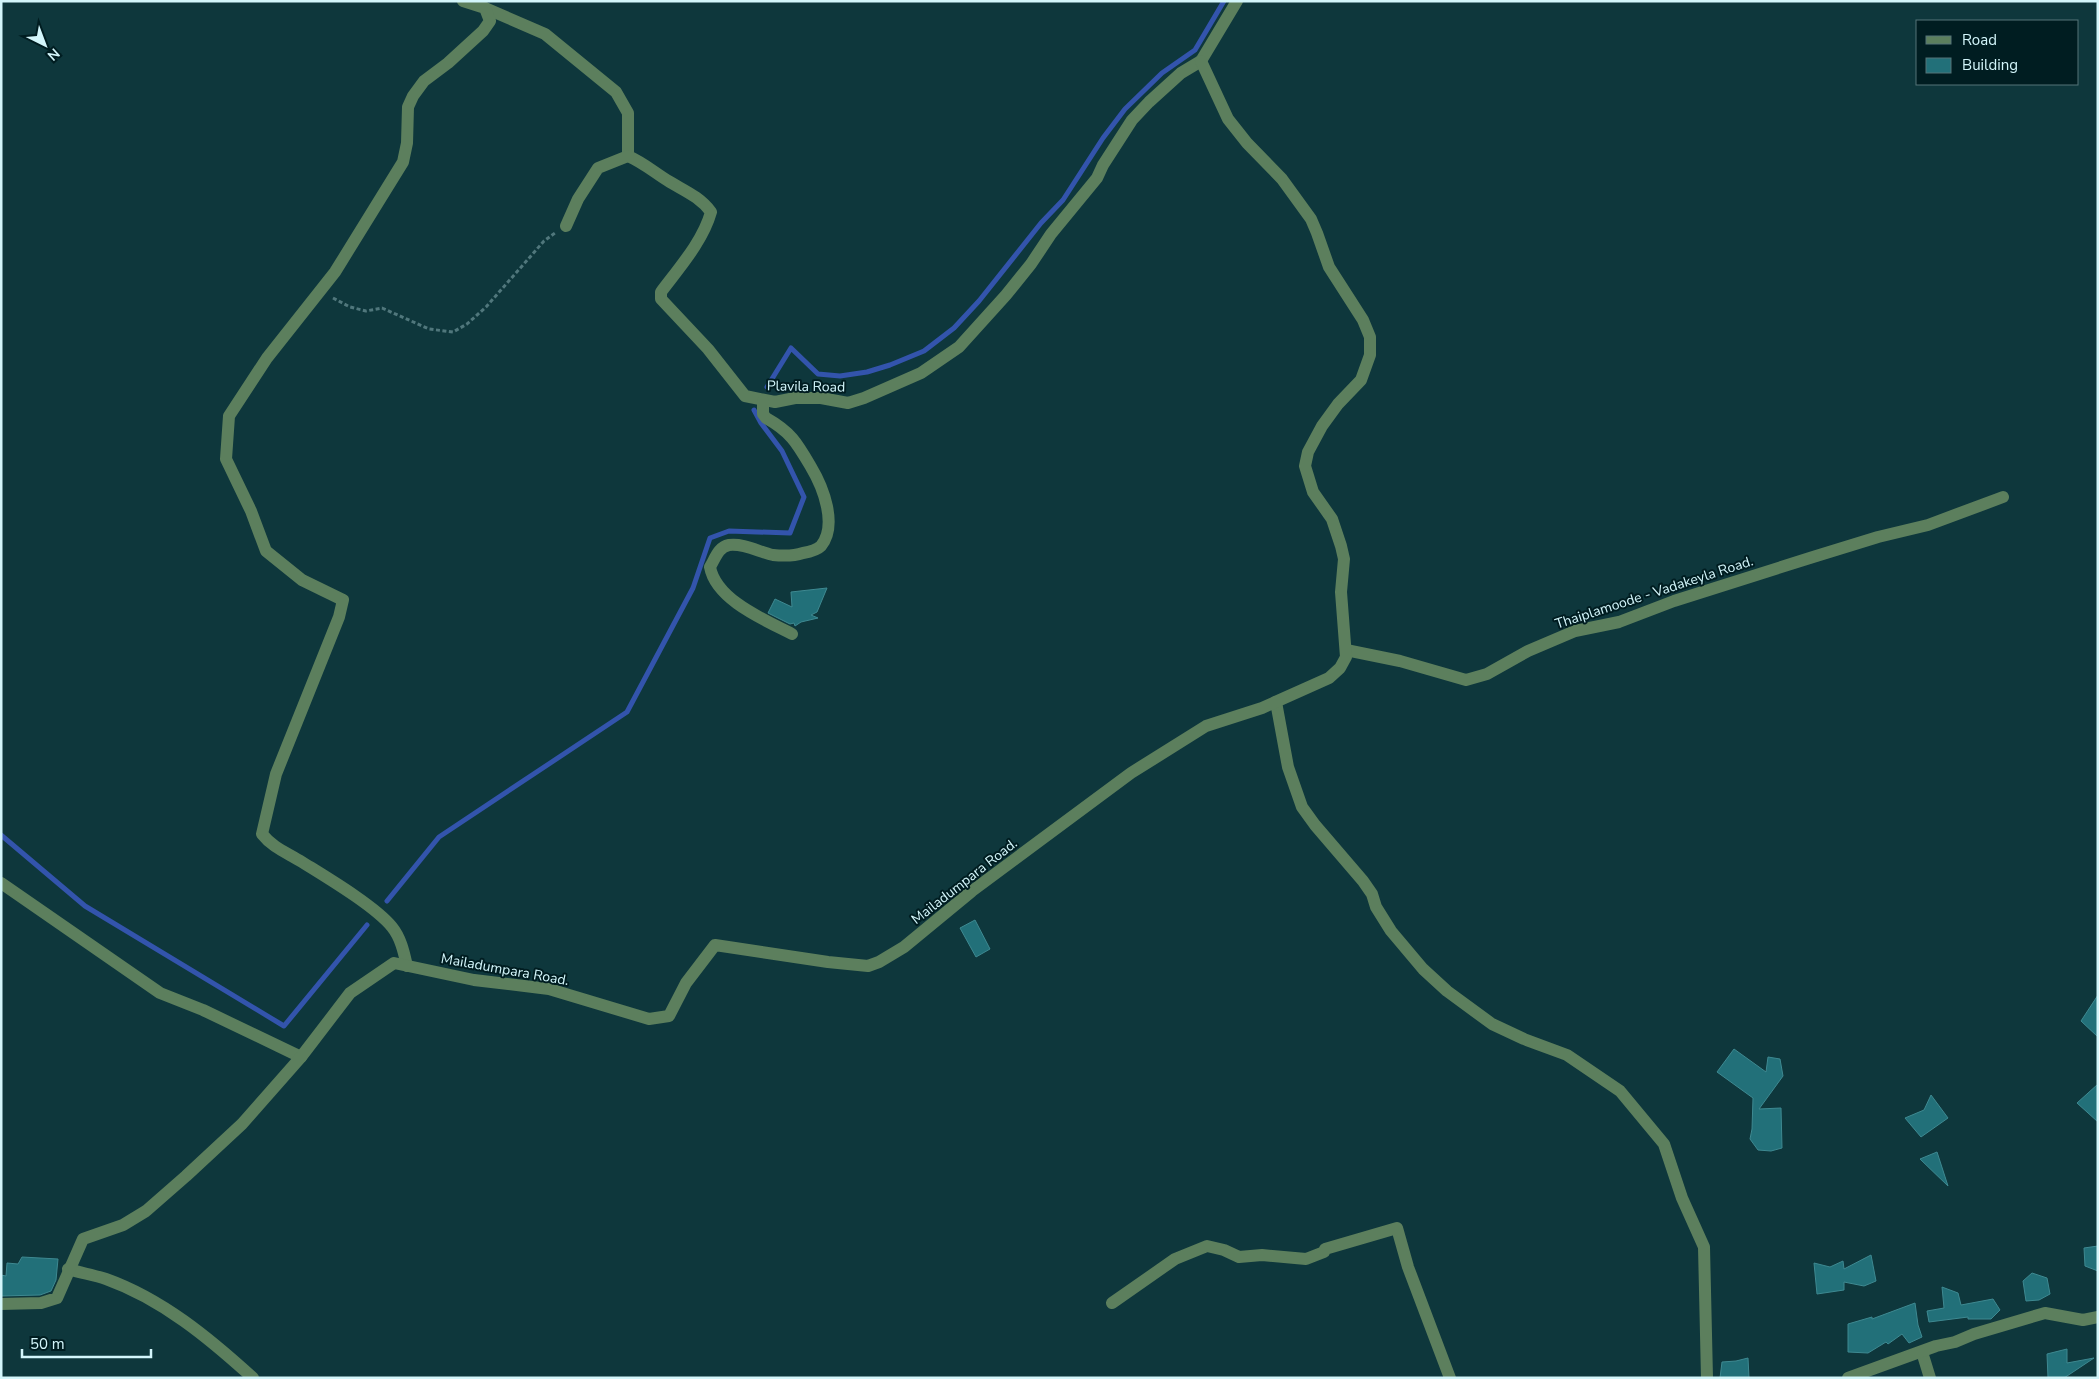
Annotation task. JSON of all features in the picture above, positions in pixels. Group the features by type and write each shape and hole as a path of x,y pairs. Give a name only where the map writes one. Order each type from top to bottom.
{"street":[{"path":"463,1 486,8 545,34 616,92 628,113 628,156 598,168 578,199 566,226"},
{"path":"1201,61 1237,1"},
{"path":"407,966 398,937 391,926 301,861 270,845 262,834 276,774 339,617 343,600 302,580 266,551 251,510 226,459 229,416 256,378 267,358 335,272 404,162 407,143 408,106 413,96 424,81 483,31 490,21 486,8"},
{"name":"Plavila Road","path":"628,156 697,197 712,212 693,248 661,292 661,300 708,349 745,396 775,402 795,398 848,402 864,398 921,373 959,347 1006,295 1031,264 1051,234 1097,178 1103,165 1132,120 1181,73 1201,61"},
{"name":"Mailadumpara Road.","path":"1,1304 41,1303 57,1298 83,1239 123,1225 146,1211 242,1124 301,1057 350,992 394,963 474,980 548,989 649,1019 669,1016 686,983 715,945 868,966 879,962 904,947 972,892 1113,786 1206,726 1276,702 1333,676 1344,663 1346,650 1341,592 1344,559 1332,519 1313,492 1305,466 1308,452 1322,426 1338,404 1362,380 1370,355 1370,337 1363,320 1329,267 1318,233 1310,219 1282,178 1247,143 1228,119 1201,61"},
{"path":"764,401 763,414 766,418 790,433 822,489 827,510 828,534 817,549 795,556 774,555 743,546 728,545 720,549 710,568 716,583 724,593 754,614 792,634"},
{"name":"Thaiplamoode - Vadakeyla Road.","path":"1346,650 1466,680 1486,674 1528,651 1575,631 1619,622 1674,601 1850,545 1928,525 2003,497"},
{"path":"1276,702 1288,767 1302,807 1363,881 1372,894 1376,907 1391,931 1423,969 1447,991 1492,1024 1524,1039 1567,1055 1620,1091 1664,1144 1682,1198 1704,1247 1706,1378"},
{"path":"1,883 160,993 203,1010 301,1057"},
{"path":"1112,1303 1175,1259 1207,1246 1224,1250 1239,1257 1262,1255 1306,1259 1324,1252 1325,1249 1397,1228 1408,1267 1450,1378"},
{"path":"68,1270 106,1279 165,1309 190,1324 253,1378"},
{"path":"1848,1378 1936,1346 1955,1342 1974,1334 2045,1313 2082,1320 2098,1317"},
{"path":"1922,1352 1930,1378"}],"path":[{"path":"318,294 366,311 382,308 428,329 453,332 468,324 486,307 544,241 566,226"}],"building":[{"path":"827,588 817,612 811,615 818,618 801,622 795,626 794,623 790,624 768,613 775,599 792,607 791,592"},
{"path":"975,920 990,949 976,957 960,928"},
{"path":"2098,995 2098,1037 2081,1021"},
{"path":"1734,1049 1766,1072 1768,1057 1780,1059 1783,1076 1759,1109 1781,1108 1782,1148 1771,1151 1758,1150 1750,1139 1753,1098 1717,1072"},
{"path":"2098,1084 2098,1122 2077,1103"},
{"path":"1931,1095 1948,1118 1921,1137 1905,1118 1924,1110"},
{"path":"1937,1152 1948,1186 1920,1159"},
{"path":"2098,1246 2098,1271 2085,1266 2084,1248"},
{"path":"1871,1255 1876,1281 1864,1286 1844,1282 1844,1290 1817,1294 1814,1263 1830,1267 1843,1261 1844,1269"},
{"path":"22,1257 58,1259 56,1280 51,1291 40,1295 1,1296 1,1275 6,1276 7,1263 18,1264"},
{"path":"2032,1273 2047,1278 2050,1294 2039,1300 2026,1301 2023,1281"},
{"path":"1942,1287 1958,1293 1961,1305 1993,1299 2000,1310 1991,1319 1968,1319 1968,1317 1929,1322 1927,1311 1944,1308"},
{"path":"1915,1303 1922,1337 1909,1343 1902,1334 1888,1344 1886,1342 1868,1353 1848,1352 1848,1324 1872,1317 1872,1319"},
{"path":"2067,1349 2067,1363 2094,1358 2064,1378 2048,1378 2047,1354"},
{"path":"1748,1358 1749,1378 1720,1378 1722,1362"}],"waterway":[{"path":"767,387 791,348 818,374 840,376 867,372 924,351 954,328 979,301 1041,223 1063,200 1103,138 1125,109 1162,73 1195,50 1224,1"},
{"path":"387,901 439,837 627,712 693,588 710,538 729,531 790,533 804,497 782,451 761,423 754,410"},
{"path":"1,835 85,906 284,1026 367,925"}]}
